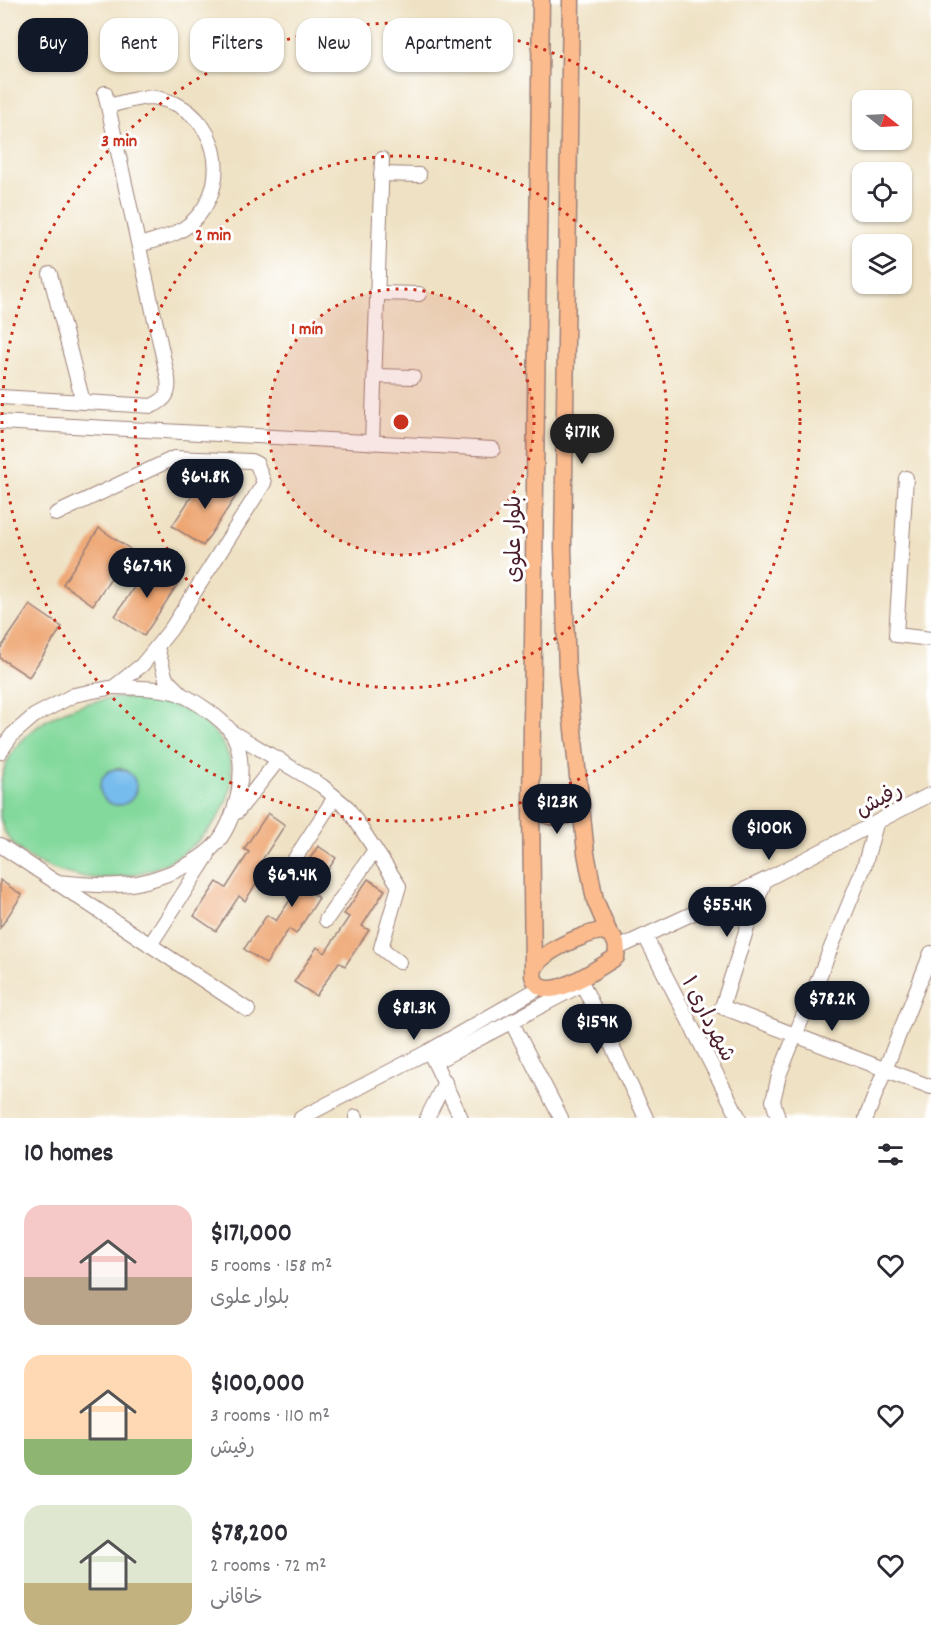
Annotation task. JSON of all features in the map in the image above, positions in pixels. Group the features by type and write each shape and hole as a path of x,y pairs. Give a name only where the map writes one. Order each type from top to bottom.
{"main road":[{"name":"بلوار علوی","path":"533,969 531,806 541,0"},
{"path":"571,0 563,547 567,673 594,900 618,948 616,957 581,981 550,989 540,987 534,979 533,969 540,959 590,933 601,931 609,933"},
{"path":"531,806 538,812 557,817 576,811 581,805"}],"street":[{"path":"0,397 152,406 167,396 168,379 107,99 148,97 181,107 198,121 214,150 215,184 207,205 200,214 184,229 139,245"},
{"path":"372,443 382,159"},
{"path":"381,174 419,175"},
{"path":"50,274 83,402"},
{"path":"377,293 419,294"},
{"path":"375,376 413,376"},
{"path":"0,422 493,449"},
{"path":"56,514 174,458 251,461 257,464 264,483 184,610 157,648 142,665 114,687"},
{"path":"906,478 896,635 931,639"},
{"path":"157,648 166,679 180,694 231,730 322,786 348,807 399,886 381,948 399,962"},
{"path":"0,752 12,735 34,716 74,695 114,687 180,694"},
{"path":"231,730 240,754 240,789 232,817"},
{"path":"150,945 232,817 279,759"},
{"name":"رفیش","path":"618,948 765,880 931,794"},
{"path":"277,886 335,797"},
{"path":"777,1118 773,1101 779,1075 864,867 876,824"},
{"path":"2,844 55,882 248,1010"},
{"path":"55,882 108,886 145,881 189,864 213,848"},
{"path":"326,920 375,850"},
{"path":"765,880 722,1006 931,1088"},
{"name":"شهرداری ۱","path":"645,936 739,1118"},
{"path":"866,1118 931,953"},
{"path":"301,1118 511,1021 581,981 646,1118"},
{"path":"432,1056 540,987"},
{"path":"511,1021 561,1118"},
{"path":"432,1056 461,1118"},
{"path":"427,1118 445,1082"}],"green space":[{"path":"126,698 158,701 198,718 219,737 229,759 231,780 226,802 214,822 198,841 178,856 140,873 93,878 50,868 23,853 13,843 0,817 1,785 8,759 32,731 60,713 104,700","holes":["120,768 132,776 135,788 129,800 116,805 100,785 101,781 109,771"]}],"water":[{"path":"118,769 131,774 136,787 131,800 118,805 105,800 100,787 105,774"}],"building":[{"path":"207,473 238,493 203,546 172,526"},
{"path":"99,528 130,549 93,605 63,584"},
{"path":"150,563 179,582 144,636 115,616"},
{"path":"30,605 62,627 29,677 0,658 0,649"},
{"path":"268,813 285,825 262,860 269,865 245,901 239,896 216,931 194,916 217,882 226,888 249,852 244,849"},
{"path":"318,846 336,858 312,893 319,898 296,934 289,929 266,964 244,949 267,915 276,921 300,885 295,882"},
{"path":"368,879 385,890 362,926 369,930 345,966 339,962 316,996 294,982 317,947 325,953 349,917 344,914"},
{"path":"0,880 22,895 0,928"}]}
